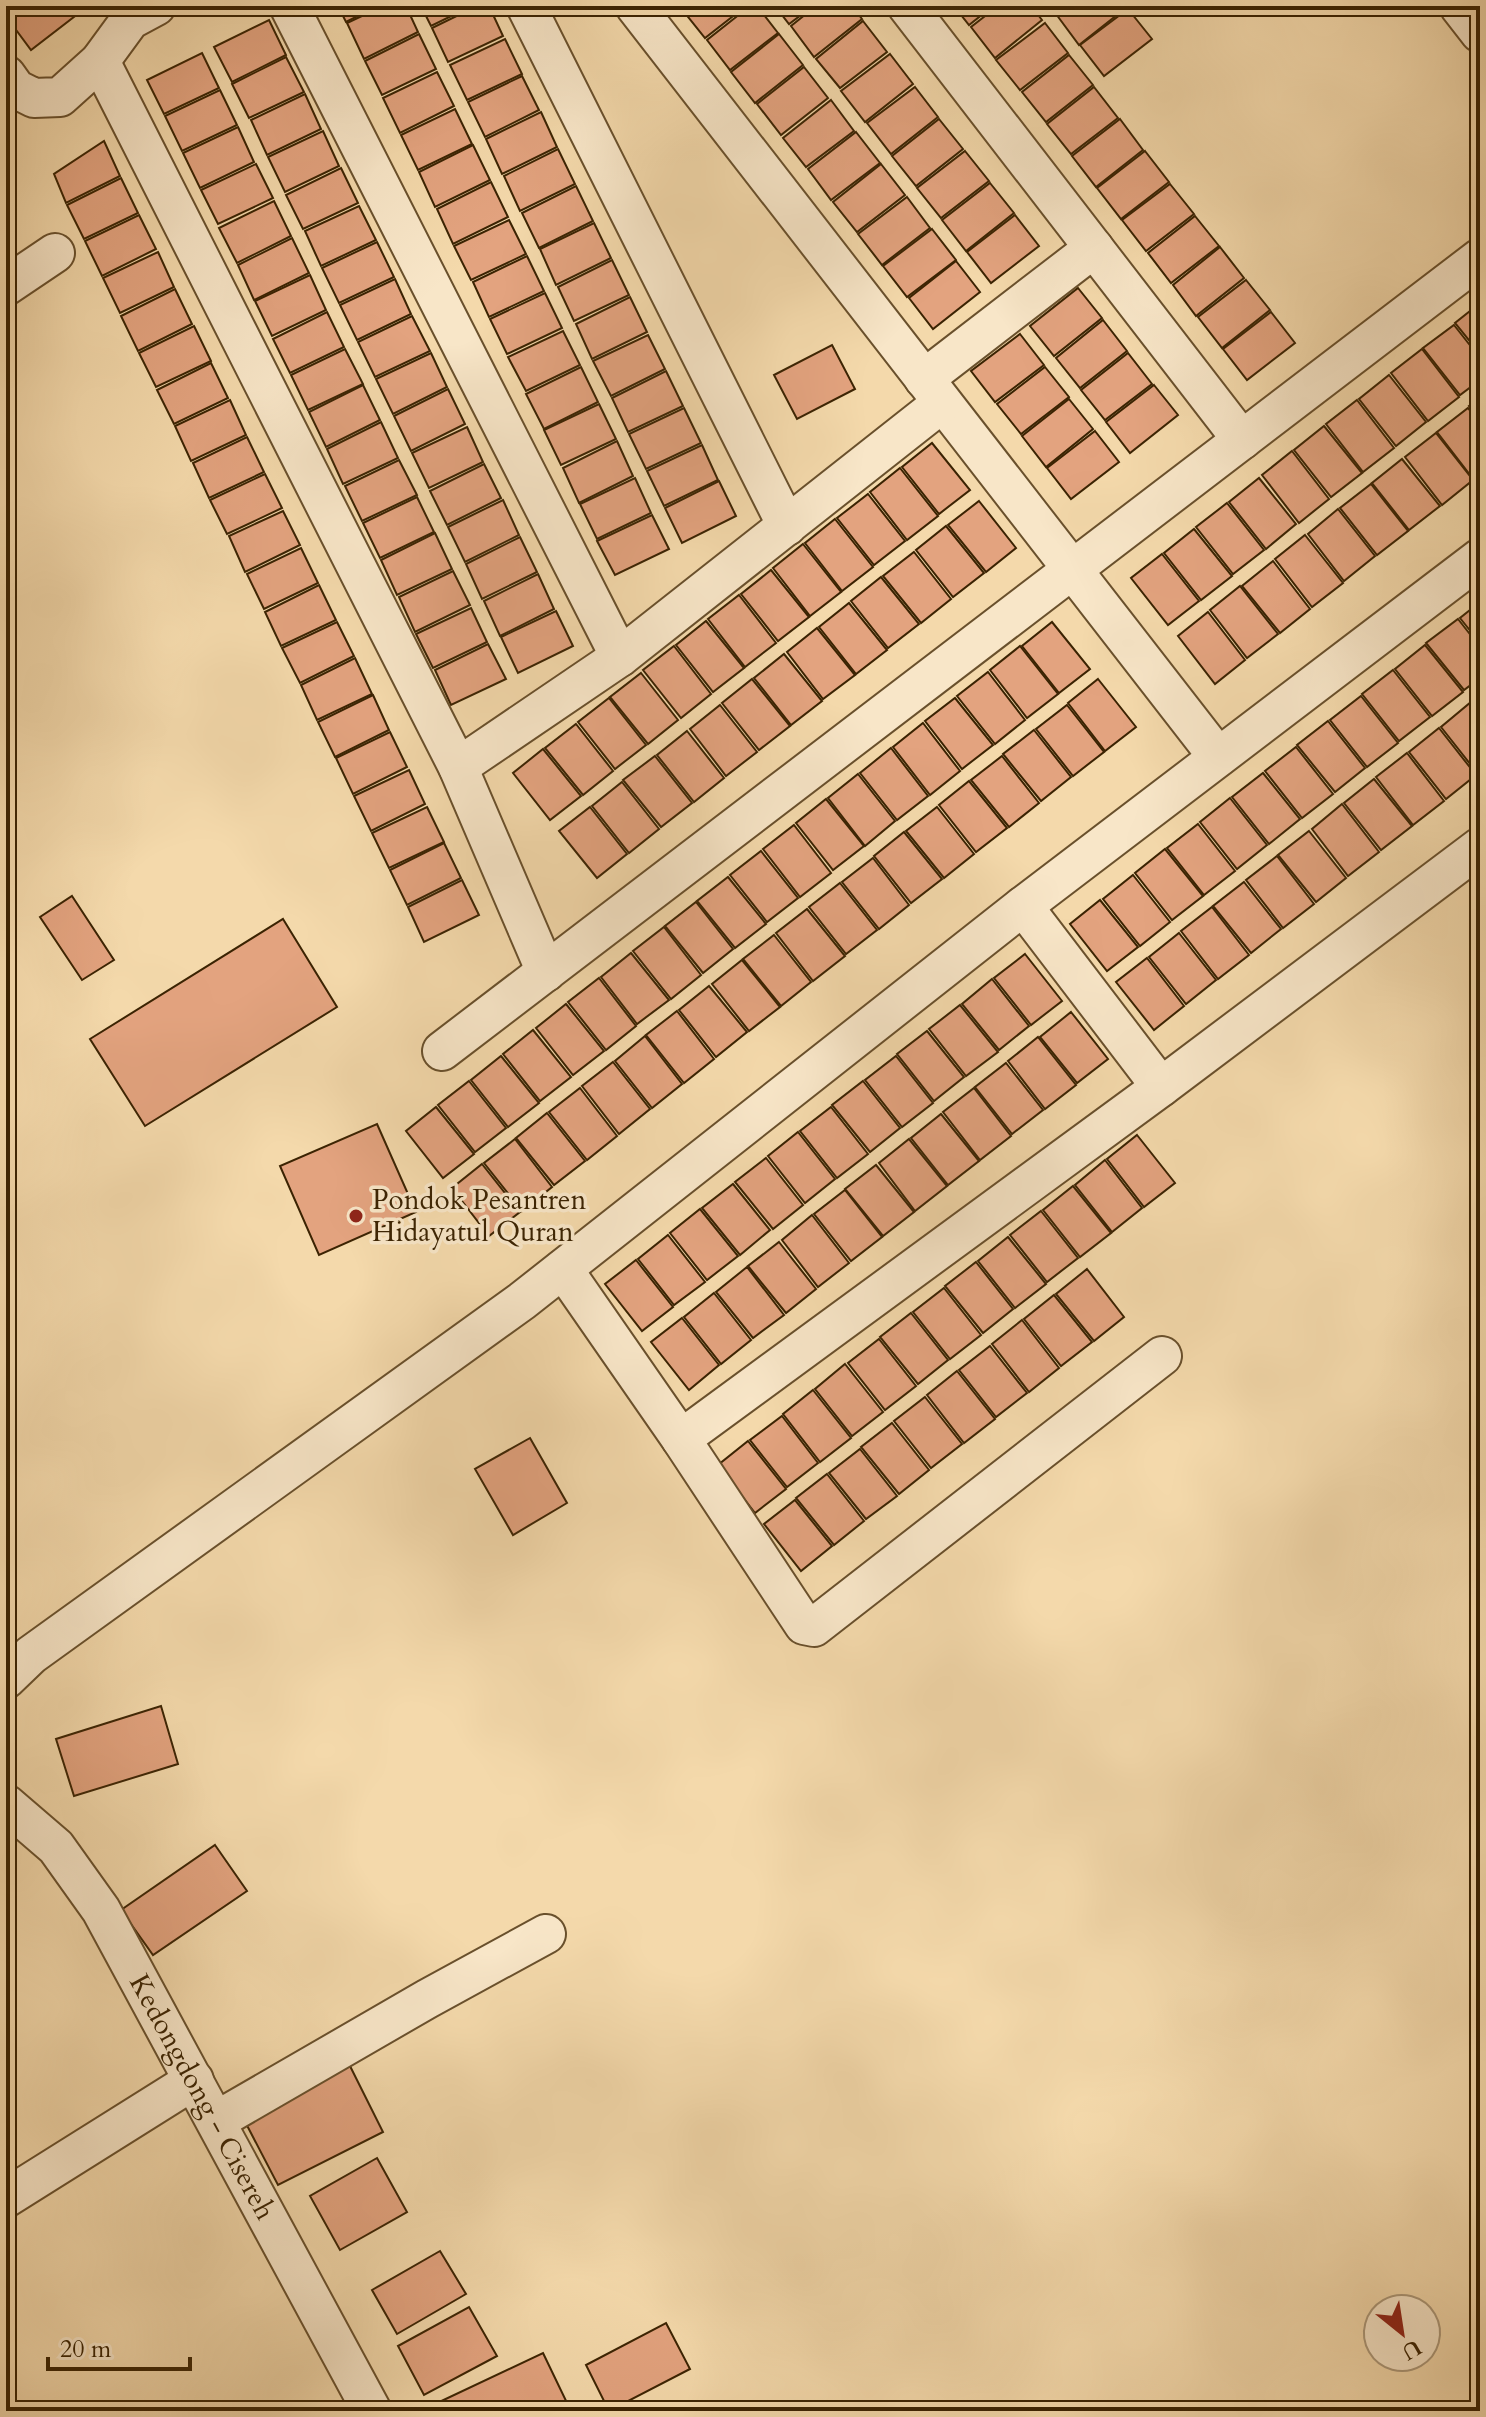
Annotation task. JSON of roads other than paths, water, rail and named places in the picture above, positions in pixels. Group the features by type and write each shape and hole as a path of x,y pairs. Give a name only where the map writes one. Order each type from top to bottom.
{"street":[{"path":"289,6 620,657"},
{"path":"526,6 787,526"},
{"path":"635,6 1218,757"},
{"path":"907,6 1242,440"},
{"path":"1459,6 1480,33"},
{"path":"6,75 16,89 34,98 60,97 100,61 134,11"},
{"path":"100,61 458,767 546,972"},
{"path":"458,767 620,657 787,526 1094,248"},
{"path":"6,286 55,253"},
{"path":"442,1051 1480,258"},
{"path":"6,1679 31,1655 522,1301 1023,906 1480,558"},
{"path":"681,1439 1161,1087 1480,847"},
{"path":"1023,906 1161,1087"},
{"path":"563,1269 681,1439 804,1625 814,1627 1162,1356"},
{"name":"Kedongdong - Cisereh","path":"6,1804 56,1847 101,1910 372,2411"},
{"path":"216,2121 546,1934"},
{"path":"6,2198 194,2080"}],"place":[{"name":"Pondok Pesantren Hidayatul Quran","path":"356,1216"}]}
